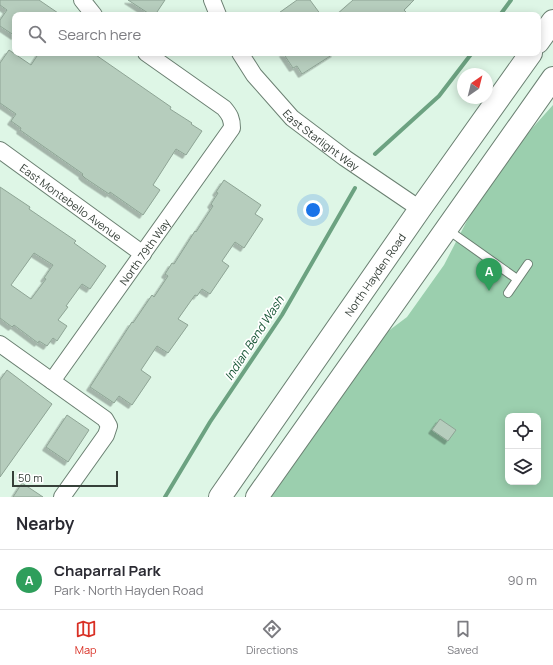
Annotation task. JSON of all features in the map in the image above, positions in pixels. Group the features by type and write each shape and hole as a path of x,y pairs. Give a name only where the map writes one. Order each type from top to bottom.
{"main road":[{"path":"541,38 553,21"},
{"name":"North Hayden Road","path":"220,497 528,56"},
{"path":"257,497 553,78"}],"street":[{"path":"82,0 92,12"},
{"path":"212,0 217,12"},
{"name":"North 79th Way","path":"52,381 232,128 230,115 224,108 151,56"},
{"name":"East Starlight Way","path":"242,56 254,75 292,118 345,158 420,209"},
{"name":"East Montebello Avenue","path":"0,150 143,254"},
{"path":"0,344 105,419 109,426 106,435 62,497"}],"lane":[{"path":"447,229 517,280"},
{"path":"508,293 528,264"}],"green space":[{"path":"553,105 553,497 271,497 387,332 407,317 444,265 472,211 527,134"}],"building":[{"path":"0,0 39,0 57,12 12,12 12,34 0,26 0,20 7,10 0,5"},
{"path":"128,0 165,0 157,12 146,12"},
{"path":"297,0 310,0 319,12 280,12"},
{"path":"353,0 414,0 404,10 406,12 339,12"},
{"path":"9,50 12,52 12,56 18,56 31,65 37,56 97,56 171,107 170,109 202,131 186,155 176,149 153,185 160,190 143,215 110,192 109,194 85,178 82,175 83,174 20,130 21,128 11,121 16,114 0,103 0,63"},
{"path":"285,56 330,56 302,74 297,66 293,68"},
{"path":"224,180 261,205 255,214 263,219 244,248 235,242 222,261 229,266 210,294 202,289 197,296 195,295 178,319 188,325 168,353 157,346 141,370 151,377 132,405 119,396 114,403 90,387 132,322 133,323 152,295 154,297 168,276 165,274 172,263 174,264 213,206 211,204 218,193 216,192"},
{"path":"0,187 76,241 74,243 106,266 90,289 82,284 58,320 67,326 57,341 53,338 47,346 39,341 38,343 14,325 12,327 0,318","holes":["34,253 53,265 44,278 46,279 31,299 11,285"]},
{"path":"7,370 52,404 0,477 0,380"},
{"path":"67,415 89,430 68,462 46,447"},
{"path":"440,419 456,430 448,441 432,430"},
{"path":"22,483 43,497 13,497"}],"waterway":[{"name":"Indian Bend Wash","path":"502,12 511,0"},
{"name":"Indian Bend Wash","path":"375,154 439,96 470,56"},
{"name":"Indian Bend Wash","path":"165,497 210,422 282,315 355,188"}],"place":[{"name":"Chaparral Park","path":"489,291"}]}
